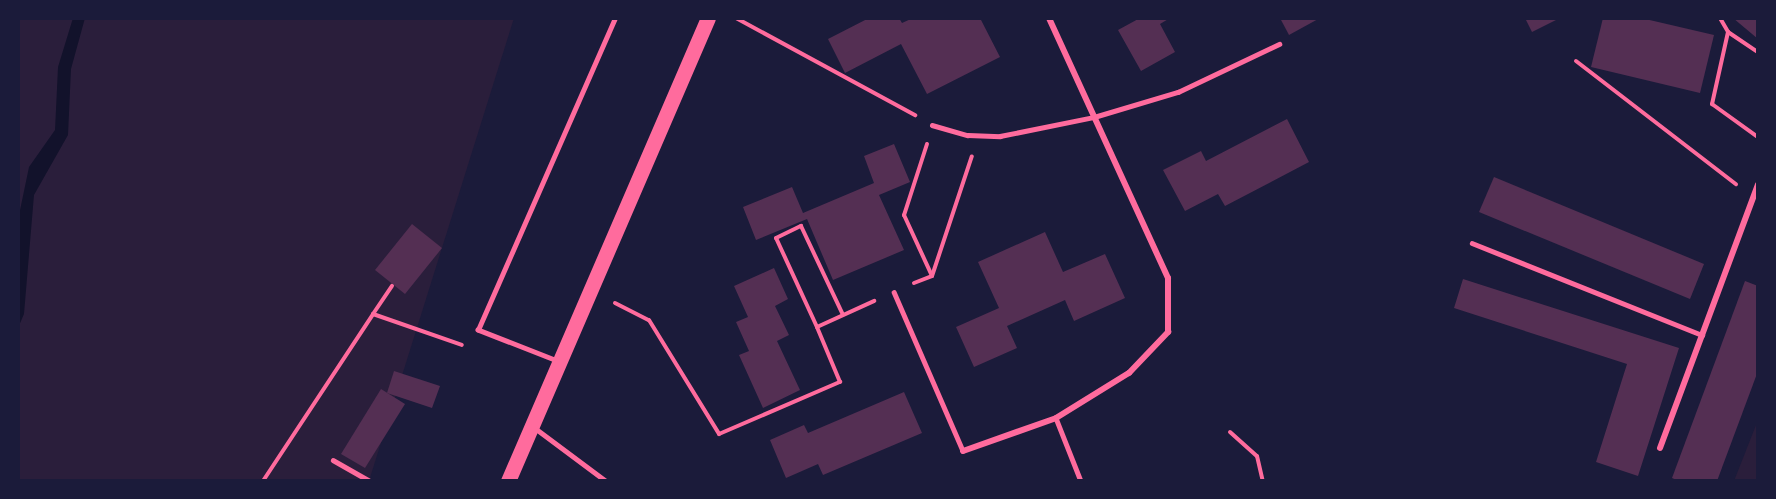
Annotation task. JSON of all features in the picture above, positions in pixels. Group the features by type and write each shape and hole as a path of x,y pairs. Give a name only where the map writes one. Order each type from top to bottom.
{"main road":[{"path":"508,481 708,18"}],"street":[{"path":"963,451 1056,418 1129,373 1168,332 1168,278 1050,18"},
{"path":"1660,448 1758,185"}],"lane":[{"path":"560,362 478,330 615,18"},
{"path":"932,124 979,135 1000,136 1095,117 1178,92 1279,44"},
{"path":"1472,243 1702,335"},
{"path":"894,292 963,451"},
{"path":"1056,418 1081,481"},
{"path":"533,426 606,481"},
{"path":"333,460 370,481"}],"path":[{"path":"736,18 932,124 904,215 932,276"},
{"path":"1720,18 1728,32 1758,52"},
{"path":"1728,32 1712,104 1758,137"},
{"path":"1576,61 1753,198"},
{"path":"817,327 932,276 979,135"},
{"path":"589,290 649,320 719,434 840,382 776,238 801,226 843,315"},
{"path":"263,481 392,286"},
{"path":"373,315 470,348 478,330"},
{"path":"1230,432 1257,456 1263,481"}],"shaded area":[{"path":"18,18 514,18 369,481 18,481"},
{"path":"73,18 85,18 71,69 68,135 34,195 24,314 18,328 19,215 29,167 55,130 58,67"},
{"path":"1758,420 1758,481 1734,481"}],"building":[{"path":"869,18 899,18 902,23 913,18 980,18 1000,57 927,94 901,44 845,73 828,39"},
{"path":"1140,18 1170,18 1160,24 1175,52 1141,71 1118,30"},
{"path":"1280,18 1320,18 1289,35"},
{"path":"1525,18 1560,18 1532,32"},
{"path":"1603,18 1641,18 1714,35 1700,93 1591,67"},
{"path":"1733,18 1758,18 1758,39"},
{"path":"1287,119 1309,162 1225,206 1218,194 1185,211 1163,170 1201,151 1206,161"},
{"path":"894,144 910,182 879,195 904,250 833,280 807,219 756,240 743,207 792,187 803,213 874,183 864,156"},
{"path":"1494,177 1704,264 1690,299 1479,212"},
{"path":"412,224 442,248 405,294 375,270"},
{"path":"1045,232 1063,272 1105,254 1125,298 1074,321 1065,300 1007,326 1017,348 974,367 956,327 999,308 978,262"},
{"path":"774,268 788,299 775,306 789,335 777,341 800,390 763,408 739,355 749,351 736,322 748,317 734,286"},
{"path":"1463,279 1679,348 1638,476 1596,462 1627,364 1454,308"},
{"path":"1745,281 1758,286 1758,371 1717,481 1679,481 1672,478"},
{"path":"394,371 440,386 432,408 387,393"},
{"path":"381,389 405,404 365,468 341,454"},
{"path":"904,392 922,433 823,475 818,464 786,478 770,440 804,425 808,433"}]}
